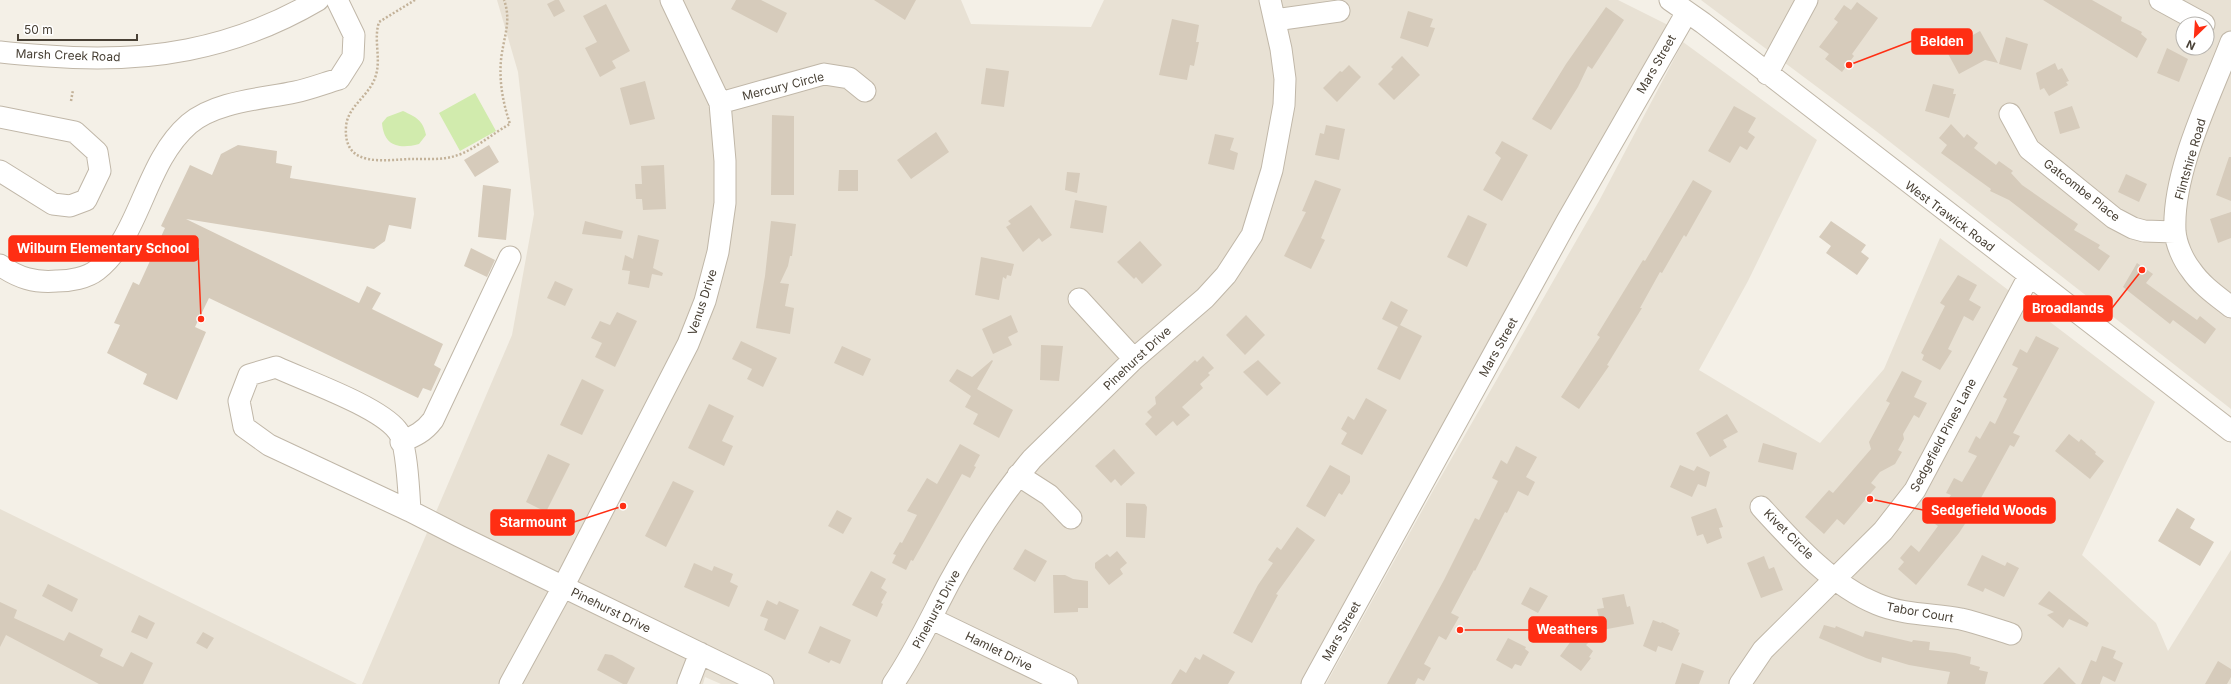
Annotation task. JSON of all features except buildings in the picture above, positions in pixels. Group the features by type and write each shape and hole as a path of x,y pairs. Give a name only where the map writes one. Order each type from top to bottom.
{"street":[{"name":"Marsh Creek Road","path":"0,52 77,58 112,58 193,50 240,37 292,15 318,0"},
{"path":"0,265 13,274 39,282 70,280 96,270 117,249 152,174 174,141 189,124 217,109 251,99 296,92 339,79 353,57 354,35 337,0"},
{"name":"Venus Drive","path":"510,684 563,586 688,344 705,301 718,252 725,203 725,161 720,103 671,0"},
{"name":"Pinehurst Drive","path":"893,684 932,619 950,582 986,520 1018,475 1032,459 1134,359 1205,298 1226,275 1252,235 1272,170 1284,105 1285,79 1270,0"},
{"name":"West Trawick Road","path":"1670,0 2231,431"},
{"path":"1767,74 1808,0"},
{"path":"2160,0 2189,16"},
{"path":"1275,20 1339,11"},
{"name":"Mars Street","path":"1312,684 1578,201 1687,12"},
{"path":"2215,30 2231,38"},
{"name":"Flintshire Road","path":"2231,42 2196,131 2182,178 2177,197 2175,232 2179,246 2191,270 2203,284 2231,307"},
{"name":"Mercury Circle","path":"720,103 824,74 849,78 865,91"},
{"name":"Gatcombe Place","path":"2010,114 2030,149 2114,218 2133,228 2144,231 2175,232"},
{"path":"0,117 75,132 97,152 100,171 86,200 70,206 54,204 0,171"},
{"path":"410,511 408,469 401,442 419,435 427,429 433,420 510,257"},
{"name":"Sedgefield Pines Lane","path":"1740,684 1763,650 1883,531 1915,490 2029,276"},
{"path":"1079,299 1134,359"},
{"name":"Pinehurst Drive","path":"401,442 398,430 372,410 276,367 249,375 238,402 244,427 270,445 410,511 763,684"},
{"path":"1018,475 1049,495 1072,518"},
{"name":"Kivet Circle","path":"1761,506 1795,544 1835,578"},
{"name":"Tabor Court","path":"1835,578 1851,590 1878,605 1921,614 1962,619 2011,634"},
{"name":"Hamlet Drive","path":"932,619 1067,684"},
{"path":"688,684 700,653"}],"path":[{"path":"415,0 379,22 375,34 378,59 374,79 349,114 346,128 350,148 360,157 372,161 428,160 456,156 510,124 501,92 502,48 509,19 504,0"},
{"path":"71,101 73,90"}],"shaded area":[{"path":"497,0 961,0 971,24 1091,27 1104,0 1618,0 1668,25 1301,684 721,684 705,677 703,684 362,684 512,335 534,214 518,72"},
{"path":"1701,0 2231,0 2231,409 1876,131"},
{"path":"1683,42 1817,140 1748,281 1699,370 1820,443 1884,369 1940,238 2155,402 2082,555 2156,623 2168,651 2231,550 2231,684 1326,684 1434,489 1599,201"},
{"path":"0,509 357,684 0,684"}],"green space":[{"path":"475,93 496,131 460,151 439,113"},
{"path":"403,111 421,122 425,130 426,135 419,144 412,146 399,146 390,142 383,131 382,123 387,117"}],"place":[{"name":"Belden","path":"1849,65"},
{"name":"Broadlands","path":"2142,270"},
{"name":"Wilburn Elementary School","path":"201,319"},
{"name":"Sedgefield Woods","path":"1870,499"},
{"name":"Starmount","path":"623,506"},
{"name":"Weathers","path":"1460,630"}]}
